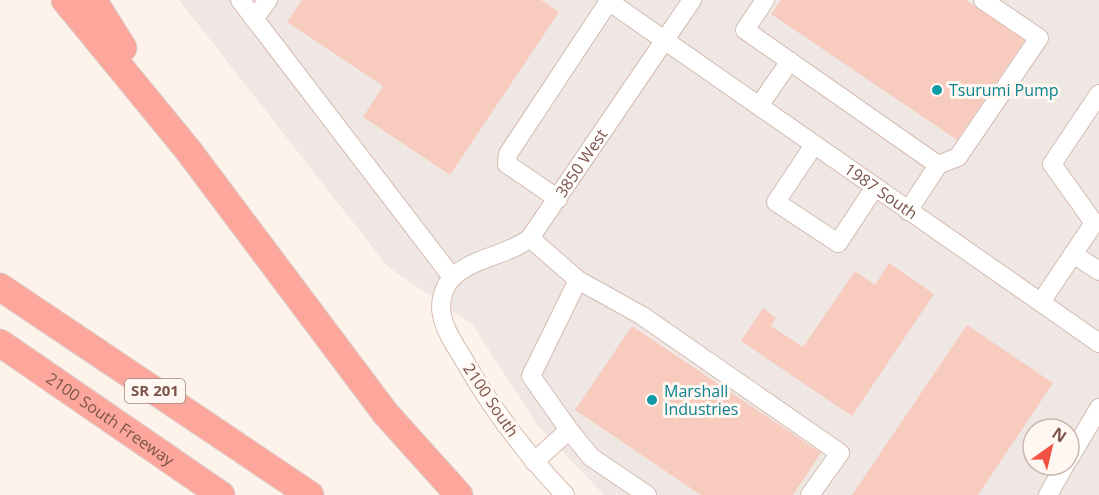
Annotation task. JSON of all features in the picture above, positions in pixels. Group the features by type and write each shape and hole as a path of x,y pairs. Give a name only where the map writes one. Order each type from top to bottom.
{"highway":[{"path":"65,0 188,150 386,414 459,495"},
{"path":"93,0 188,150"},
{"name":"SR 201","path":"0,287 310,495"},
{"name":"2100 South Freeway","path":"0,343 220,495"}],"street":[{"path":"240,0 448,285"},
{"path":"254,20 268,0"},
{"name":"3850 West","path":"448,285 468,266 518,248 530,238 692,0"},
{"path":"765,0 745,30 938,165"},
{"path":"908,211 938,165 958,157 1039,38 983,0"},
{"path":"558,199 507,164 508,154 608,1"},
{"name":"1987 South","path":"608,1 1099,343"},
{"path":"759,106 790,61"},
{"path":"1041,302 1094,223 1052,164 1099,94"},
{"path":"814,145 776,202 838,243 875,187"},
{"path":"530,238 578,280 641,315 840,453 810,495"},
{"path":"1073,254 1099,271"},
{"path":"578,280 531,376 591,458 647,495"},
{"name":"2100 South","path":"448,285 441,312 445,328 482,391 534,462 565,495"},
{"path":"1081,439 1099,408"},
{"path":"534,462 569,430"},
{"path":"1048,495 1058,477"}],"shaded area":[{"path":"179,0 1099,0 1099,495 604,495 539,427 472,324 388,267"}],"building":[{"path":"302,0 541,0 559,12 450,175 363,117 383,86 287,22"},
{"name":"Tsurumi Pump","path":"781,0 966,0 1025,40 957,140 771,14"},
{"path":"889,263 934,294 852,416 741,341 763,308 776,318 771,326 803,347 855,271 875,285"},
{"path":"967,325 1053,383 1030,417 1021,417 1021,431 978,495 852,495"},
{"path":"632,326 821,453 793,495 701,495 575,410"}],"place":[{"name":"Tsurumi Pump","path":"937,90"},
{"name":"Marshall Industries","path":"652,400"}]}
